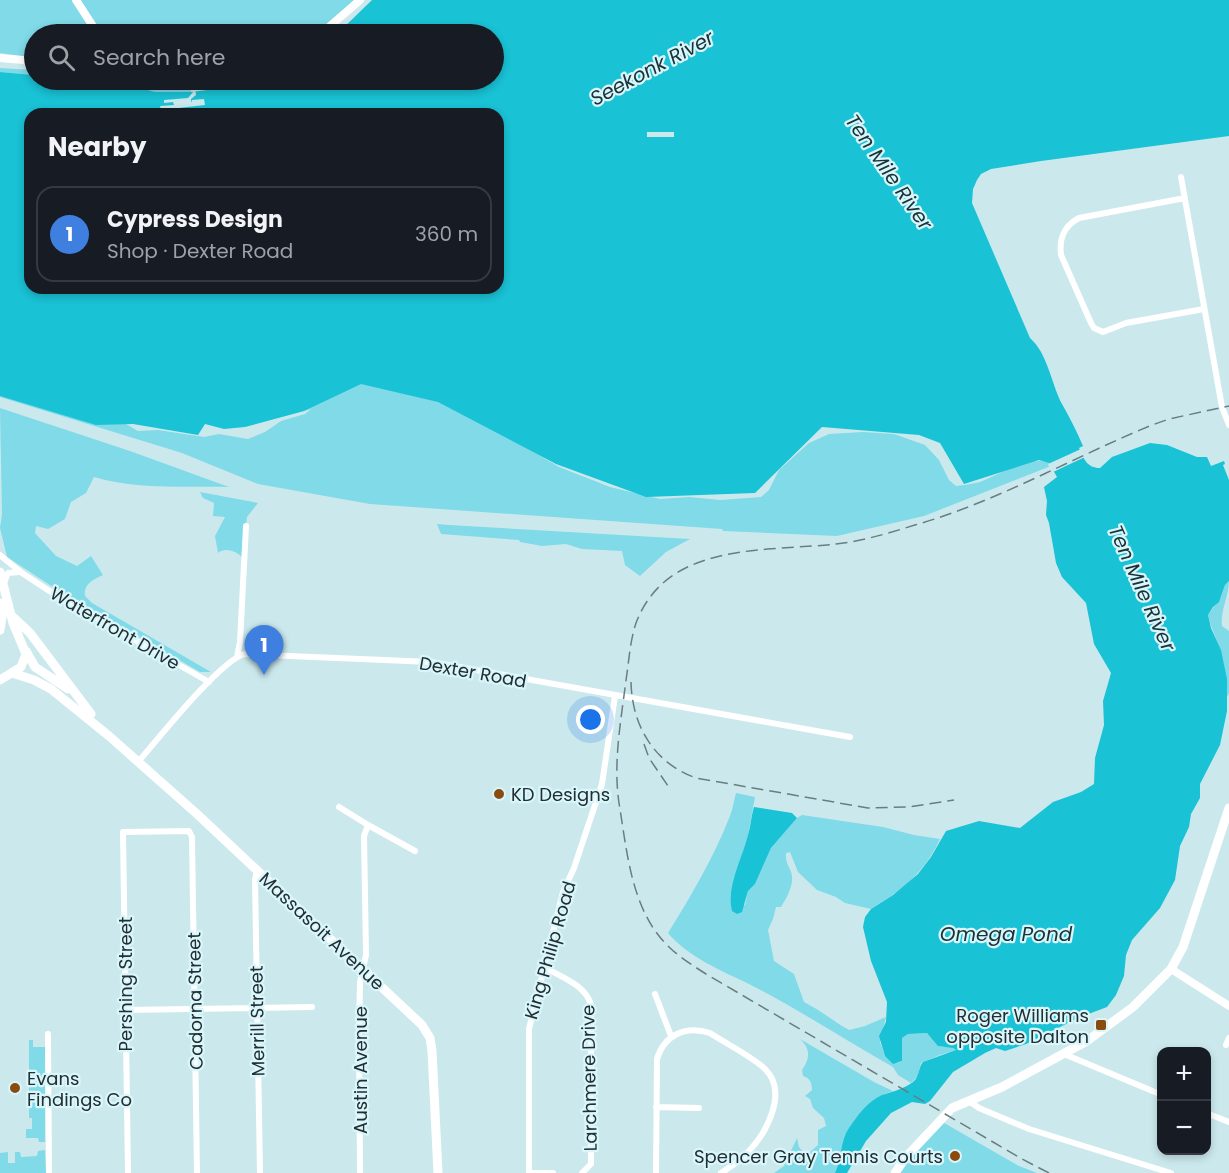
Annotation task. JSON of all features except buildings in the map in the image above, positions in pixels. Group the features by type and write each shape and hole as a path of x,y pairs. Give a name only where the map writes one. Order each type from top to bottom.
{"main road":[{"name":"Massasoit Avenue","path":"0,572 11,615 22,645 35,667 66,687 109,736"},
{"path":"0,603 2,617 0,630"},
{"path":"11,615 30,633 90,714"},
{"path":"0,636 12,636 22,645 25,659 23,665 7,673 0,680"},
{"name":"Massasoit Avenue","path":"7,673 34,680 51,689 109,736 257,870 417,1020 430,1038 433,1055 438,1173"},
{"path":"895,1173 906,1157 946,1113 956,1106 1002,1087 1087,1041 1133,1007 1171,969 1183,947 1229,808"}],"street":[{"path":"76,0 92,24"},
{"path":"332,24 360,0"},
{"path":"0,58 24,60"},
{"path":"1181,177 1222,407 1229,425"},
{"path":"1185,198 1079,218 1070,223 1065,230 1060,246 1061,255 1092,323 1098,331 1103,332 1126,323 1204,309"},
{"path":"138,762 209,682 237,657 240,642 246,526"},
{"name":"Waterfront Drive","path":"0,555 22,573 59,597 209,682"},
{"path":"5,585 5,577 8,573 14,571 22,573"},
{"name":"Dexter Road","path":"237,657 244,654 431,662 850,737"},
{"name":"King Philip Road","path":"529,1173 528,1033 563,892 574,868 602,784 615,696"},
{"path":"339,807 415,851"},
{"name":"Austin Avenue","path":"360,1173 358,1047 362,968 366,955 364,836 368,825"},
{"name":"Cadorna Street","path":"123,832 189,831 192,837 197,1173"},
{"name":"Pershing Street","path":"123,832 128,1173"},
{"name":"Merrill Street","path":"257,870 255,880 256,1007 260,1173"},
{"name":"Larchmere Drive","path":"544,968 581,988 587,994 591,1005 591,1164 582,1173"},
{"path":"1171,969 1229,1006"},
{"path":"655,994 671,1036"},
{"path":"125,1010 195,1007 312,1007"},
{"path":"656,1173 658,1053 671,1036 692,1030 710,1033 765,1069 773,1084 774,1106 765,1129 746,1154 721,1173"},
{"path":"48,1034 49,1173"},
{"path":"1226,1045 1229,1038"},
{"path":"1064,1054 1157,1093"},
{"path":"969,1101 979,1108 1029,1129 1171,1173"},
{"path":"656,1107 699,1108"},
{"path":"1211,1115 1229,1122"},
{"path":"529,1173 553,1173"}],"shaded area":[{"path":"0,0 356,0 326,24 24,24 24,57 0,53"},
{"path":"0,68 24,69 24,74 0,72"},
{"path":"148,90 191,90 191,92"},
{"path":"392,368 559,467 610,487 660,499 689,497 720,500 761,497 769,490 779,470 809,443 829,434 863,432 894,434 925,445 939,460 949,480 956,486 980,482 1013,467 1031,462 1048,462 1051,466 924,516 837,536 723,531 722,529 370,504 258,484 182,453 0,397 0,390 126,424 138,431 158,430 204,437 219,434 248,439 265,432 281,421 305,414 311,409 245,427"},
{"path":"0,408 229,487 144,486 94,477 86,493 71,502 65,519 48,529 36,526 35,533 56,556 77,566 91,556 103,575 87,585 85,596 92,603 211,672 200,672 62,593 7,557 0,528 2,514"},
{"path":"200,492 258,503 247,517 242,557 230,550 218,553 215,536 225,517 213,516 214,503 203,498"},
{"path":"437,524 690,539 666,552 640,576 625,565 622,551 582,549 566,544 542,546 519,540 441,534"},
{"path":"1229,581 1222,620 1222,626 1229,631 1229,693 1227,697 1220,648 1208,615"},
{"path":"736,793 755,797 748,836 735,877 731,906 745,905 748,891 755,884 771,848 802,815 883,827 940,839 932,855 915,876 902,888 871,909 845,903 817,890 798,872 790,852 786,853 792,881 781,907 776,907 768,930 774,961 794,974 804,1002 849,1030 886,1017 880,1042 885,1056 898,1063 902,1061 902,1038 908,1034 927,1033 941,1047 951,1047 956,1050 921,1063 918,1076 911,1083 898,1075 893,1067 803,1014 695,956 668,933 694,891 717,846 730,816"},
{"path":"800,1039 893,1091 884,1094 850,1127 835,1173 774,1173 784,1166 797,1138 802,1151 810,1152 818,1145 818,1130 826,1126 824,1118 813,1108 810,1099 805,1096 812,1090 812,1087 809,1079 803,1076 802,1070 807,1062 808,1050"},
{"path":"29,1040 33,1040 33,1047 45,1047 45,1142 39,1142 38,1138 26,1138 26,1129 32,1129 32,1118 29,1118"},
{"path":"939,1120 1019,1166 1037,1173 893,1173"},
{"path":"45,1150 46,1173 0,1173 0,1153 8,1152 8,1163 15,1163 15,1152 20,1152 21,1157 37,1156 38,1151"}],"water":[{"path":"372,0 1229,0 1229,136 991,169 981,174 973,189 972,203 1030,338 1045,360 1058,396 1081,441 1083,446 1079,448 1086,462 1100,468 1112,457 1150,443 1167,445 1197,457 1207,457 1211,466 1224,461 1223,465 1229,480 1229,581 1225,585 1219,602 1208,615 1221,650 1227,679 1227,711 1220,745 1200,784 1200,798 1191,814 1189,827 1180,846 1175,880 1160,908 1132,940 1126,955 1124,976 1116,995 1107,1007 1078,1018 1026,1044 1005,1051 996,1048 953,1072 930,1101 925,1104 912,1102 891,1113 866,1141 847,1173 835,1173 846,1133 863,1109 882,1095 913,1082 923,1062 956,1050 938,1046 927,1033 908,1034 902,1038 902,1061 893,1064 885,1056 879,1036 886,1022 887,1002 871,961 863,927 865,917 871,909 893,895 918,874 946,831 979,821 1020,828 1053,802 1081,792 1094,784 1095,758 1104,725 1103,701 1111,673 1094,644 1086,603 1062,577 1056,563 1046,515 1047,501 1044,487 1057,477 1049,463 1039,460 964,484 940,443 919,435 822,427 755,493 646,497 556,464 438,402 361,384 304,411 245,427 224,429 205,424 198,435 133,424 96,425 0,396 0,72 24,74 24,90 191,92 207,90 504,90 504,24 347,24"},
{"path":"754,807 792,813 797,818 771,848 755,884 748,891 742,912 737,914 732,911 731,892"}],"pier":[{"path":"195,90 196,95 191,99 191,103 192,100 204,99 205,105 160,108 160,106 174,105 173,102 164,103 164,100 188,98"},
{"path":"647,132 674,132 674,137 647,137"},
{"path":"1081,449 1085,457 1051,473 1048,464"}],"railway":[{"path":"1049,1173 706,974 676,953 655,931 645,914 632,878 617,788 618,742 632,637 636,623 651,596 670,577 694,564 750,551 846,543 895,531 1005,492 1152,425 1229,406"},
{"path":"631,682 636,713 648,741 668,763 696,778 868,808 908,807 954,800"},
{"path":"644,744 649,758 668,786"}],"place":[{"name":"Cypress Design","path":"264,675"},
{"name":"KD Designs","path":"499,794"},
{"name":"Roger Williams opposite Dalton","path":"1101,1025"},
{"name":"Evans Findings Co","path":"15,1088"},
{"name":"Spencer Gray Tennis Courts","path":"955,1156"}],"water label":[{"name":"Seekonk River","path":"652,68"},
{"name":"Ten Mile River","path":"889,172"},
{"name":"Ten Mile River","path":"1142,588"},
{"name":"Omega Pond","path":"1006,934"}]}
